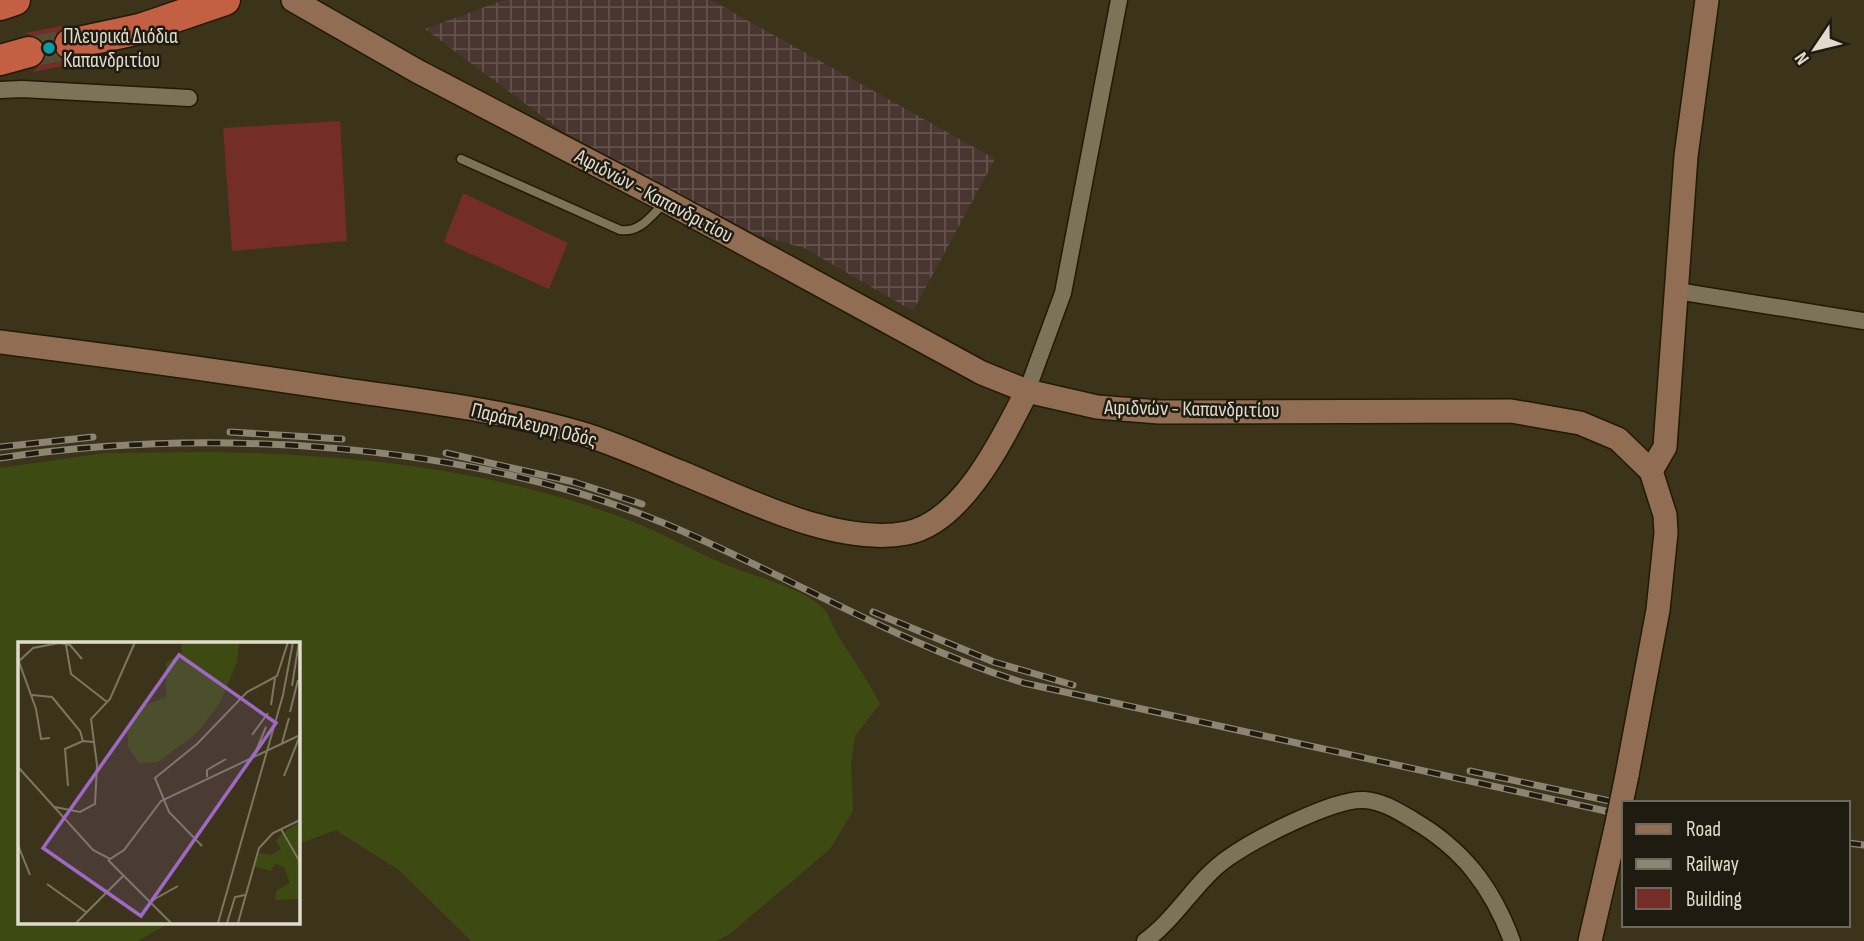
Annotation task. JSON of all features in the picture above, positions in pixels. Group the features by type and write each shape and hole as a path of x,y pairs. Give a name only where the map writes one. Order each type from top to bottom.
{"highway":[{"path":"0,5 15,0"},
{"path":"70,44 140,29 212,2"},
{"path":"0,60 29,52"}],"main road":[{"name":"Αφιδνών - Καπανδριτίου","path":"293,0 417,71 666,201 970,366 1027,391 1097,407 1159,412 1511,411 1599,430 1627,445 1651,471 1665,515 1665,555 1627,775 1590,941"},
{"path":"1651,471 1665,447 1686,156 1707,0"},
{"name":"Παράπλευρη Οδός","path":"0,342 166,363 497,413 582,434 779,512 841,531 886,536 910,533 927,526 960,500 1012,421 1027,391"}],"street":[{"path":"1027,391 1063,293 1119,0"},
{"path":"0,90 189,98"},
{"path":"1677,292 1864,321"},
{"path":"1145,941 1161,930 1226,859 1286,827 1337,806 1363,800 1399,811 1453,847 1487,887 1512,941"}],"lane":[{"path":"461,159 620,230 630,232 643,225 666,201"}],"shaded area":[{"path":"504,0 711,0 995,159 913,311 804,248 757,235 562,131 425,29"}],"green space":[{"path":"209,452 316,456 476,477 580,503 631,521 722,563 803,594 826,611 880,704 855,736 851,764 853,811 830,849 730,934 716,941 471,941 400,871 336,830 299,844 299,642 18,642 18,923 169,923 138,941 0,941 0,468 105,453"}],"building":[{"path":"66,25 54,38 53,47 58,56 74,64 33,72 46,57 46,48 41,39 25,33"},
{"path":"340,121 347,241 232,251 223,128"},
{"path":"463,193 568,243 549,289 444,242"}],"tunnel":[{"path":"29,52 70,44"}],"railway":[{"path":"230,432 342,439"},
{"path":"0,447 93,437"},
{"path":"0,458 80,449 164,444 249,444 335,448 420,458 504,474 585,495 661,522 931,648 1024,683 1622,815"},
{"path":"446,453 574,482 642,504"},
{"path":"873,612 994,662 1073,685"},
{"path":"1470,771 1622,804"},
{"path":"1850,843 1864,845"}],"place":[{"name":"Πλευρικά Διόδια Καπανδριτίου","path":"49,48"}]}
